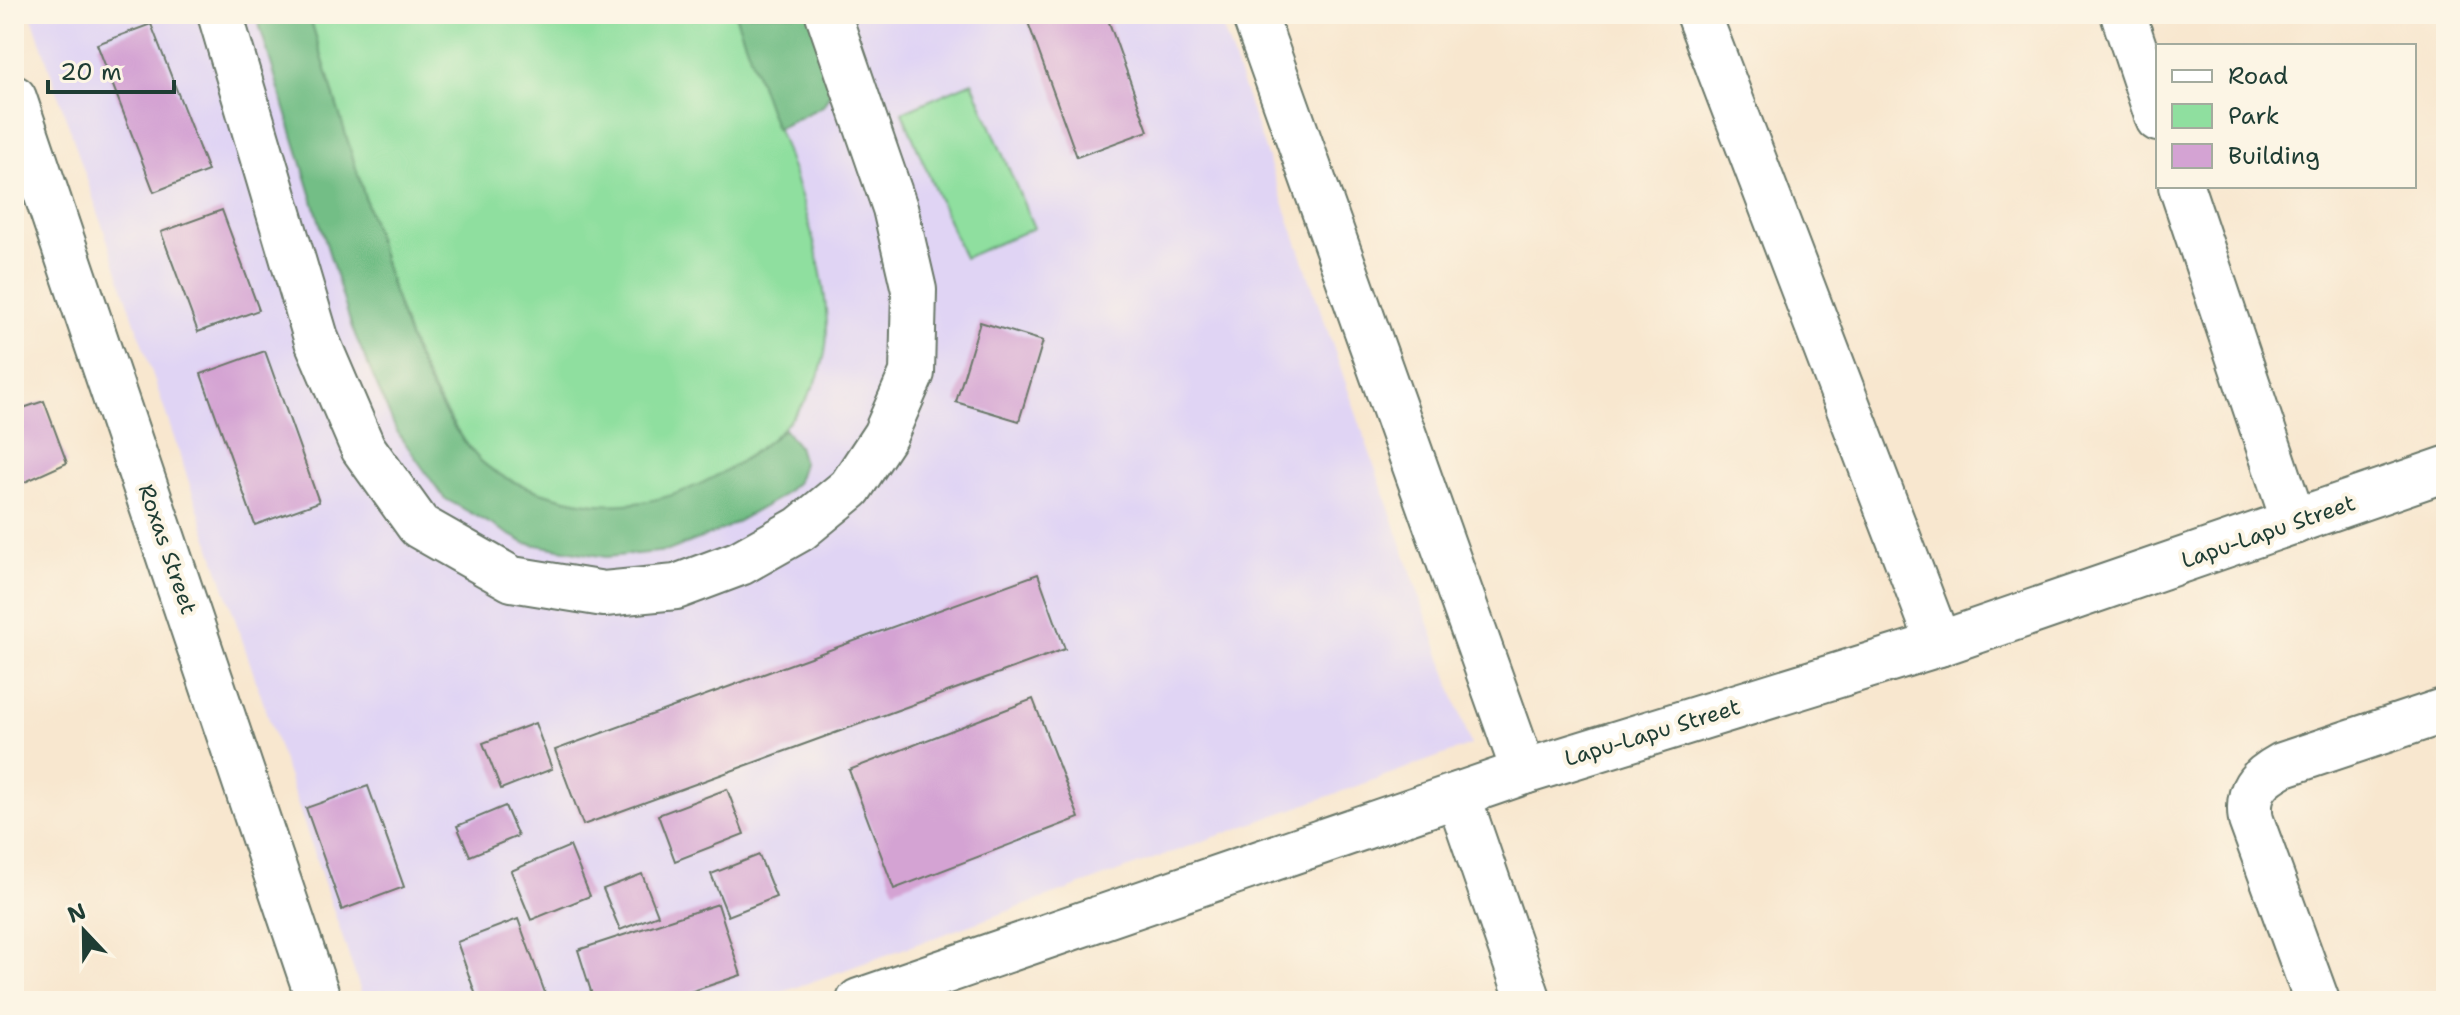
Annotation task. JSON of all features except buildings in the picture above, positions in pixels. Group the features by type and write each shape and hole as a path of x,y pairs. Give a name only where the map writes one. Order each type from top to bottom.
{"street":[{"path":"220,14 317,341 363,448 419,526 512,579 604,594 676,587 740,563 800,529 850,488 885,435 912,373 914,290 895,208 828,14"},
{"path":"1254,14 1524,772"},
{"path":"1698,14 1939,644"},
{"path":"2123,14 2156,113"},
{"name":"Roxas Street","path":"14,98 319,1001"},
{"path":"2182,188 2294,522"},
{"name":"Lapu-Lapu Street","path":"859,1001 1524,772 1939,644 2446,469"},
{"path":"2317,1001 2251,820 2249,805 2252,790 2261,776 2282,765 2446,710"},
{"path":"1458,795 1529,1001"}],"shaded area":[{"path":"31,14 1218,14 1471,745 758,1001 364,1001"}],"green space":[{"path":"256,14 309,14 410,340 439,403 457,432 487,466 526,487 569,500 610,505 637,503 664,497 715,477 784,429 798,446 803,463 797,482 779,498 724,529 668,551 606,557 525,543 444,498 396,430 352,328"},
{"path":"309,14 735,14 797,183 821,276 827,318 825,353 817,379 803,404 784,427 761,448 710,481 683,493 637,505 589,504 539,492 516,484 479,460 443,408 415,351 384,262"},
{"path":"735,14 811,14 833,88 823,106 776,129"},
{"path":"972,82 1034,228 964,258 902,112"}]}
